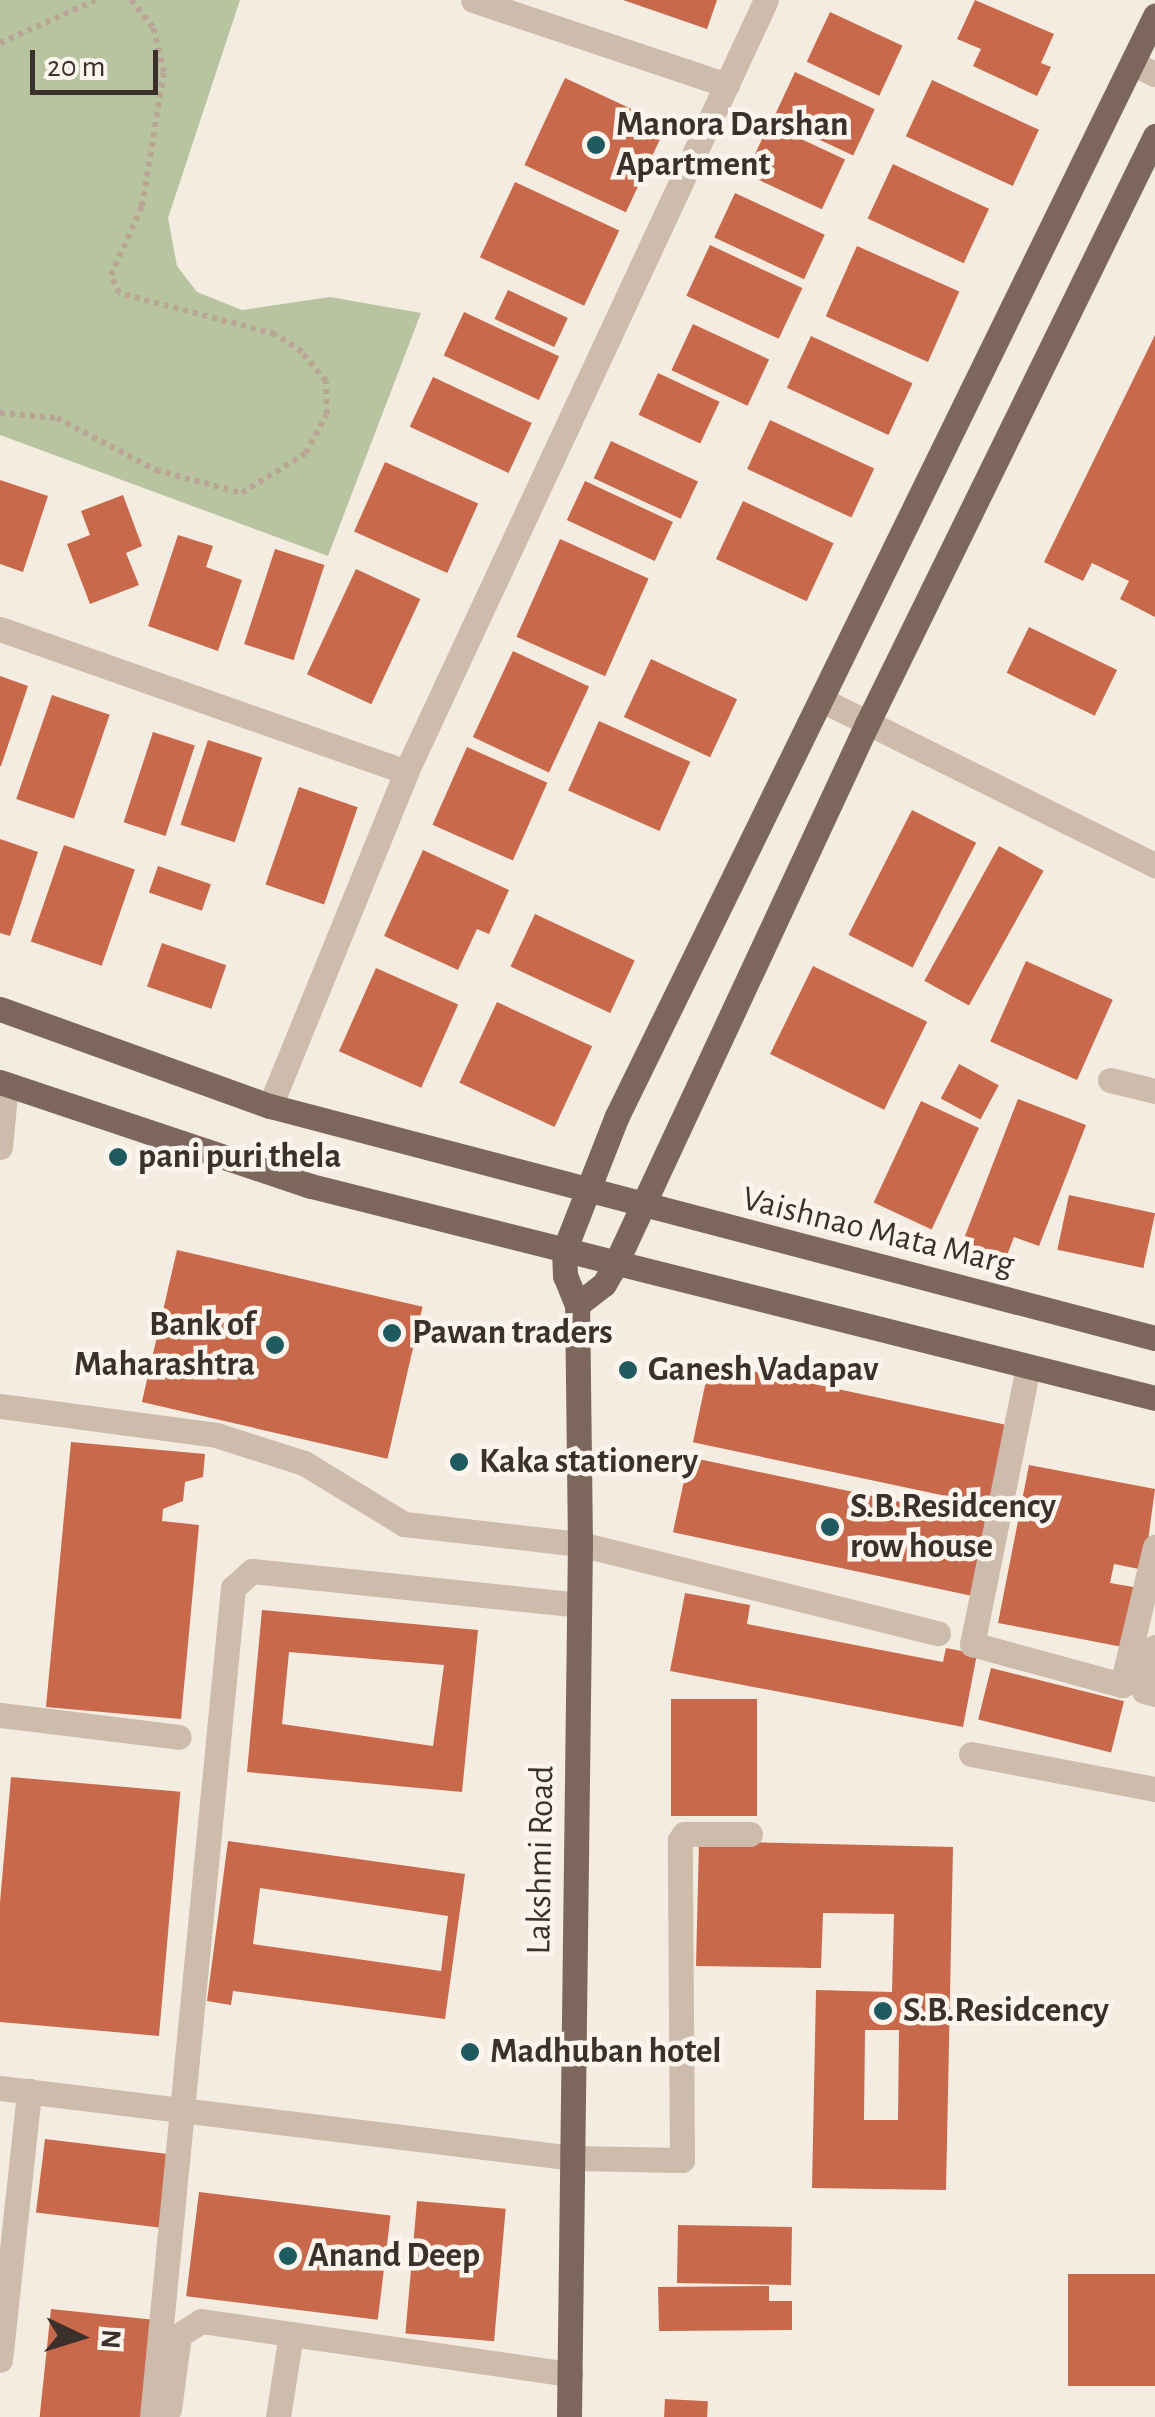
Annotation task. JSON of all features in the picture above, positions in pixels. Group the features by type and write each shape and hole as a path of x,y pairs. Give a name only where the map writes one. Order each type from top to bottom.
{"main road":[{"path":"564,1251 584,1192 822,700 1144,69 1155,16"},
{"path":"577,1305 604,1284 616,1265 638,1207 867,724 1155,136"},
{"name":"Vaishnao Mata Marg","path":"0,1008 270,1106 638,1207 1155,1338"},
{"path":"3,1083 311,1186 1155,1398"},
{"name":"Lakshmi Road","path":"564,1251 565,1276 577,1305 580,1544 569,2417"}],"street":[{"path":"473,0 727,85"},
{"path":"270,1106 406,772 766,0"},
{"path":"0,629 406,772"},
{"path":"822,700 1155,866"},
{"path":"1110,1080 1155,1092"},
{"path":"0,1147 3,1083"},
{"path":"1028,1367 972,1644 1122,1686 1155,1547"},
{"path":"0,1406 233,1439 304,1463 404,1524 580,1544 938,1632"},
{"path":"152,2417 230,1602 239,1578 252,1571 580,1606"},
{"path":"1155,1647 1144,1691 1155,1694"},
{"path":"0,1716 179,1737"},
{"path":"970,1754 1155,1789"},
{"path":"0,2088 573,2158 682,2160 680,1840 684,1834 750,1834"},
{"path":"0,2360 30,2092"},
{"path":"168,2417 186,2326 200,2321 570,2374"},
{"path":"278,2417 292,2334"}],"path":[{"path":"0,43 96,0"},
{"path":"0,413 58,418 156,470 242,493 306,452 327,414 326,382 302,352 275,334 119,293 111,275 142,206 164,72 153,27 131,0"}],"green space":[{"path":"0,0 240,0 168,218 177,266 197,292 242,310 330,297 421,313 328,556 0,435"}],"building":[{"path":"623,0 717,0 707,29"},
{"path":"975,0 1054,34 1041,63 1051,67 1037,96 973,66 981,49 957,39"},
{"path":"830,12 903,46 879,96 807,62"},
{"path":"795,72 875,109 853,155 773,118"},
{"name":"Manora Darshan Apartment","path":"565,78 667,125 626,212 524,165"},
{"path":"932,80 1039,130 1013,186 906,136"},
{"path":"769,124 845,159 822,209 746,174"},
{"path":"893,164 989,209 964,263 868,218"},
{"path":"515,182 619,231 584,306 480,257"},
{"path":"735,193 825,235 804,279 714,237"},
{"path":"710,245 802,288 779,339 686,296"},
{"path":"857,246 959,292 928,362 826,316"},
{"path":"508,290 568,318 554,347 494,319"},
{"path":"464,312 559,356 539,400 444,356"},
{"path":"693,324 769,359 748,406 671,370"},
{"path":"1155,335 1155,617 1120,599 1129,581 1092,563 1083,581 1044,562"},
{"path":"811,336 913,383 888,435 787,388"},
{"path":"658,373 720,402 700,443 639,415"},
{"path":"433,377 532,423 509,473 410,427"},
{"path":"770,420 874,469 851,518 747,469"},
{"path":"611,441 698,482 681,519 594,478"},
{"path":"385,462 478,503 447,573 354,531"},
{"path":"0,480 48,496 23,572 0,564"},
{"path":"585,481 673,522 655,561 567,520"},
{"path":"123,495 142,546 126,553 139,585 90,604 67,544 90,535 81,511"},
{"path":"743,501 834,543 807,601 716,559"},
{"path":"178,535 213,546 206,567 242,580 218,651 148,626"},
{"path":"560,539 649,578 605,676 516,637"},
{"path":"275,549 324,565 294,660 244,644"},
{"path":"356,569 420,599 371,704 307,674"},
{"path":"1029,627 1117,670 1095,716 1007,673"},
{"path":"513,651 589,686 549,773 473,737"},
{"path":"651,659 737,699 710,757 624,717"},
{"path":"0,676 28,686 1,766 0,766"},
{"path":"52,695 110,715 74,819 16,799"},
{"path":"599,721 690,762 659,831 568,790"},
{"path":"153,732 195,746 165,836 124,822"},
{"path":"208,740 262,758 235,842 180,825"},
{"path":"467,747 547,783 513,860 432,825"},
{"path":"299,787 358,807 324,905 265,884"},
{"path":"912,810 976,843 913,967 848,935"},
{"path":"0,839 38,852 10,936 0,933"},
{"path":"64,845 135,869 102,966 31,941"},
{"path":"999,846 1044,871 969,1005 924,981"},
{"path":"423,850 509,890 489,934 477,929 458,970 384,936"},
{"path":"158,866 211,884 202,911 149,892"},
{"path":"535,914 635,960 610,1013 510,967"},
{"path":"162,943 226,965 211,1009 147,986"},
{"path":"1026,961 1113,1000 1077,1080 990,1041"},
{"path":"813,966 927,1022 884,1110 770,1054"},
{"path":"376,968 458,1005 421,1088 339,1051"},
{"path":"497,1002 592,1046 555,1127 459,1083"},
{"path":"959,1064 999,1085 980,1120 941,1098"},
{"path":"1018,1099 1086,1125 1039,1246 1014,1237 1006,1258 963,1241"},
{"path":"921,1101 979,1128 932,1230 874,1203"},
{"path":"1069,1195 1155,1213 1143,1268 1057,1250"},
{"path":"177,1250 423,1307 387,1459 142,1402"},
{"path":"710,1362 1010,1426 993,1506 693,1442"},
{"path":"71,1442 205,1454 203,1477 185,1482 183,1501 163,1509 162,1521 199,1525 181,1719 46,1707"},
{"name":"S.B.Residcency row house","path":"689,1457 987,1520 971,1596 673,1532"},
{"path":"1029,1465 1155,1489 1144,1570 1114,1564 1110,1583 1139,1588 1128,1648 998,1623"},
{"name":"S.B.Residcency row house","path":"685,1593 750,1605 747,1624 943,1662 946,1648 977,1654 963,1727 670,1671"},
{"path":"262,1610 478,1630 462,1792 247,1772","holes":["289,1652 444,1665 433,1746 282,1724"]},
{"path":"991,1668 1124,1701 1111,1753 978,1719"},
{"path":"671,1699 757,1699 757,1816 671,1816"},
{"path":"11,1777 180,1792 159,2036 0,2022 0,1903"},
{"path":"228,1841 465,1874 445,2019 233,1991 231,2005 207,2001","holes":["260,1888 448,1916 441,1971 253,1944"]},
{"name":"S.B.Residcency","path":"699,1841 953,1847 946,2190 812,2188 816,1990 892,1992 894,1914 823,1913 821,1968 696,1966","holes":["865,2030 899,2030 898,2120 864,2120"]},
{"path":"45,2139 172,2155 163,2228 36,2212"},
{"name":"Anand Deep","path":"199,2192 391,2216 378,2320 186,2296"},
{"path":"417,2201 506,2209 494,2341 405,2333"},
{"path":"678,2225 792,2227 791,2285 677,2283"},
{"path":"1068,2274 1155,2274 1155,2386 1068,2386"},
{"path":"769,2286 769,2301 792,2301 792,2330 659,2331 658,2287"},
{"path":"51,2309 160,2320 150,2417 40,2417"},
{"path":"665,2399 708,2401 707,2417 664,2417"}],"place":[{"name":"Manora Darshan Apartment","path":"596,145"},
{"name":"pani puri thela","path":"118,1157"},
{"name":"Pawan traders","path":"392,1333"},
{"name":"Bank of Maharashtra","path":"275,1345"},
{"name":"Ganesh Vadapav","path":"628,1370"},
{"name":"Kaka stationery","path":"459,1462"},
{"name":"S.B.Residcency row house","path":"830,1527"},
{"name":"S.B.Residcency","path":"883,2011"},
{"name":"Madhuban hotel","path":"470,2052"},
{"name":"Anand Deep","path":"288,2256"}]}
